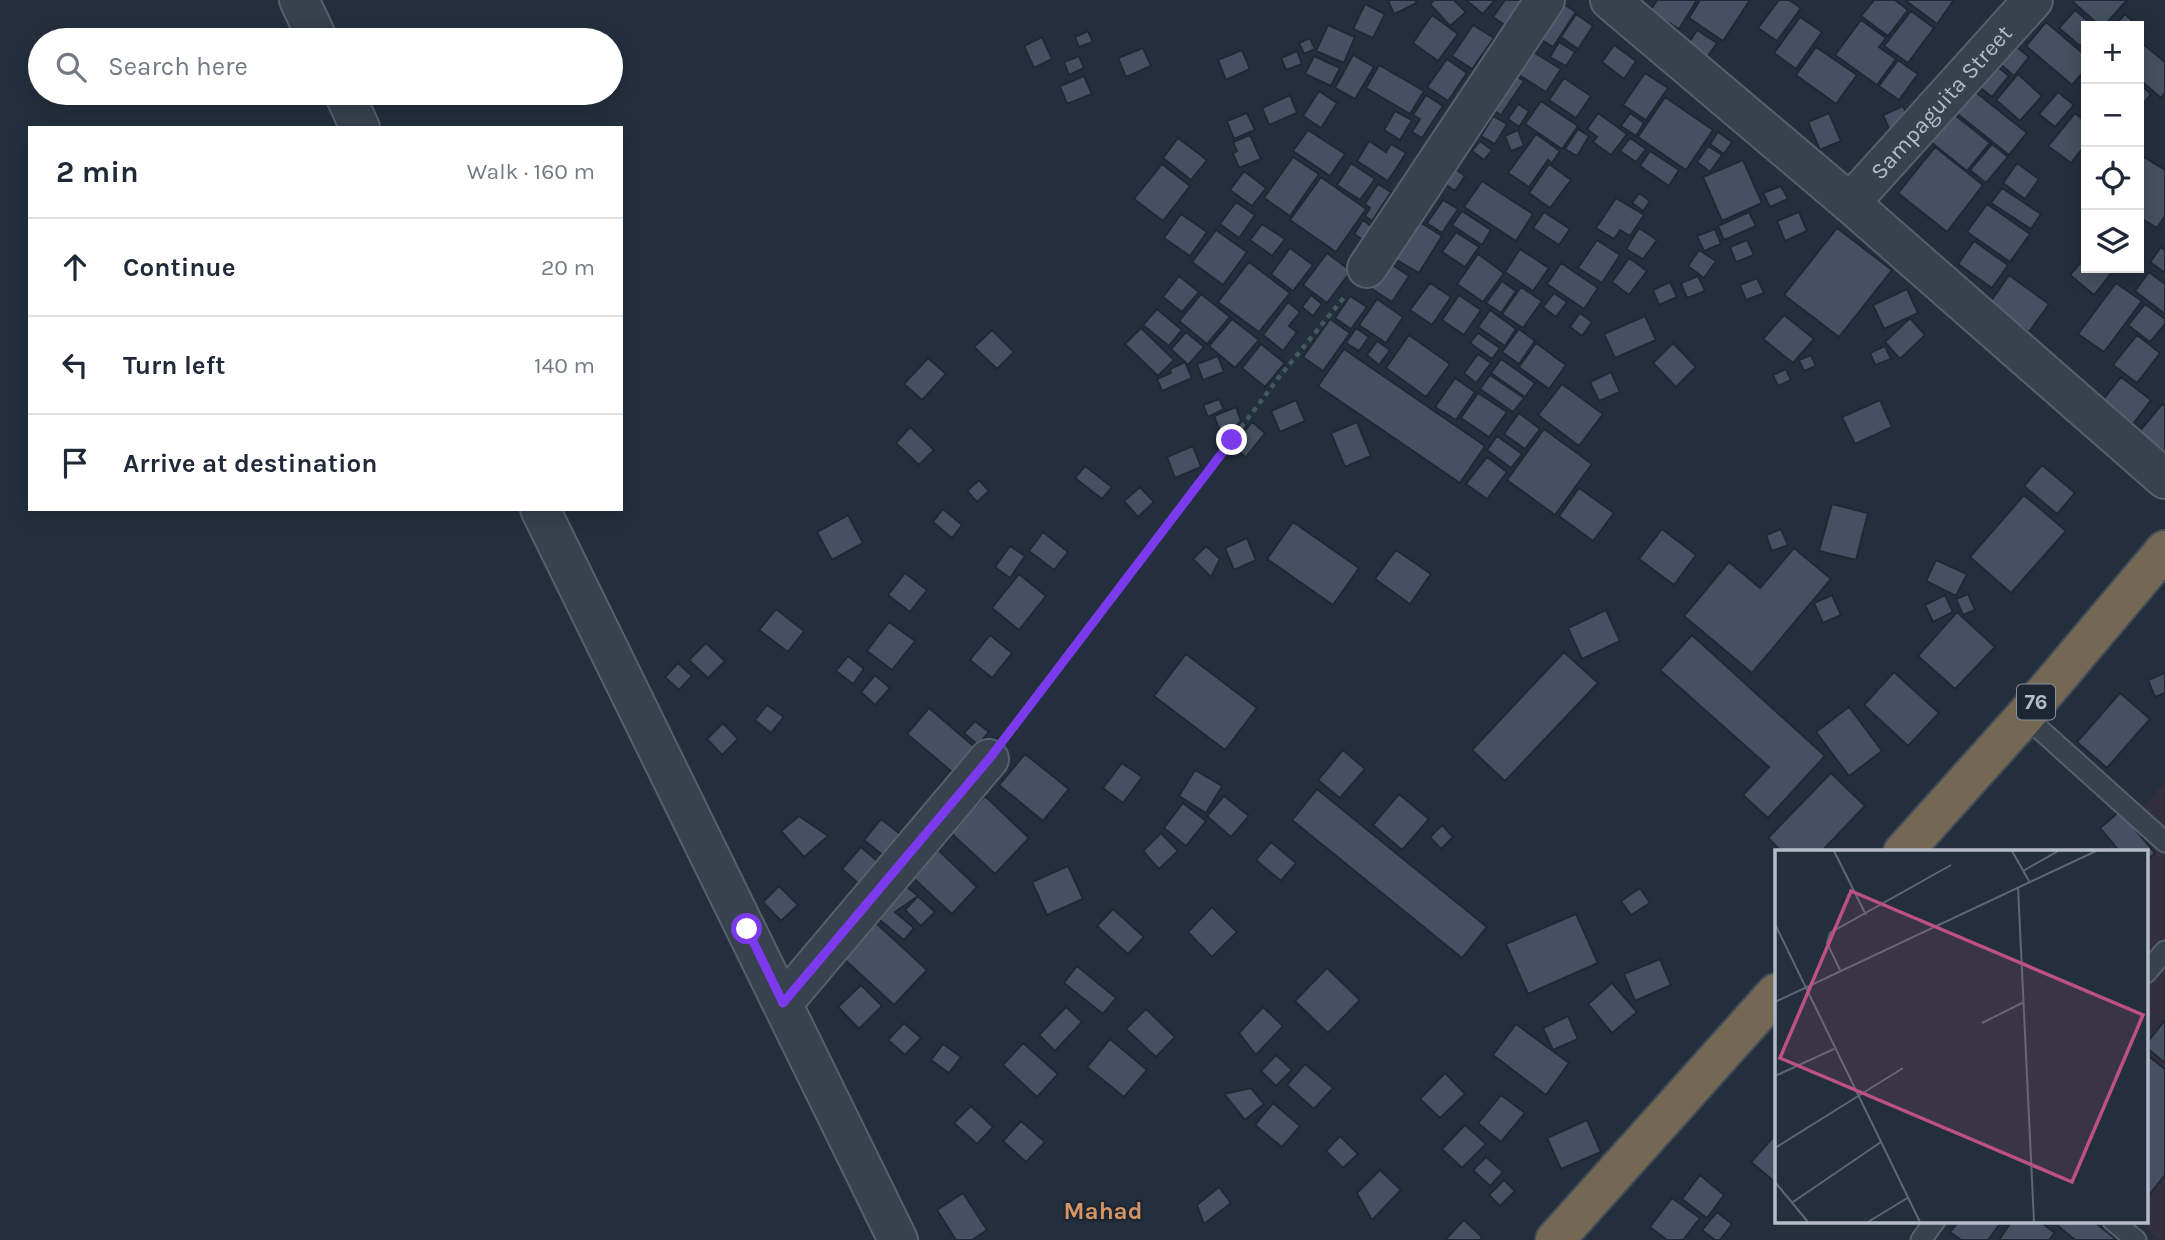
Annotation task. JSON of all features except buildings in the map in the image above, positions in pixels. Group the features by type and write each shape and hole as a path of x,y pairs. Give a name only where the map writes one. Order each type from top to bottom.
{"highway":[{"name":"76","path":"1905,850 2025,716 2165,550"},
{"path":"1555,1240 1775,994"}],"street":[{"path":"299,0 312,28"},
{"path":"1367,268 1545,0"},
{"path":"1610,0 1850,203 2165,479"},
{"name":"Sampaguita Street","path":"1850,203 2034,0"},
{"path":"349,105 359,126"},
{"path":"541,511 898,1240"},
{"path":"783,1003 989,759"}],"lane":[{"path":"2025,716 2165,842"},
{"path":"2148,971 2165,951"},
{"path":"1921,1240 1934,1222"},
{"path":"2114,1222 2136,1240"}],"path":[{"path":"989,759 1280,376 1367,268"}],"shaded area":[{"path":"2165,782 2165,1240 2160,1240 2138,1222 2148,1222 2148,850 2107,850"}],"district":[{"name":"Mahad","path":"1103,1211"}],"route":[{"path":"747,929 783,1003 989,759 1232,440"}]}
